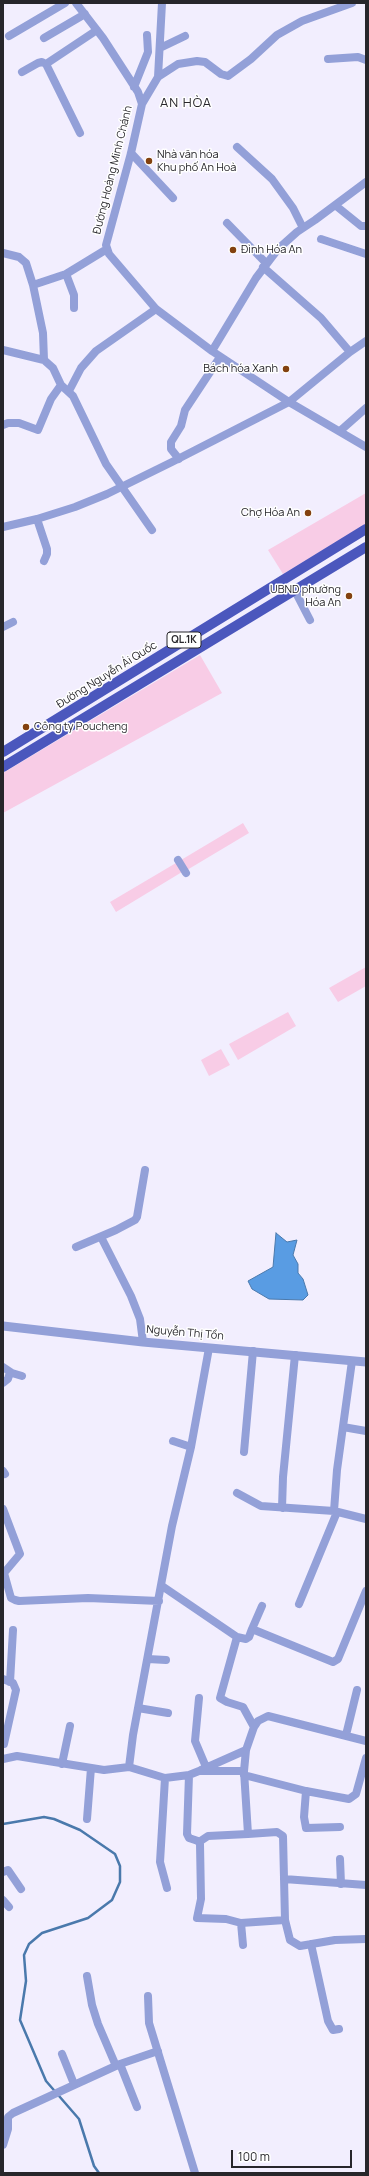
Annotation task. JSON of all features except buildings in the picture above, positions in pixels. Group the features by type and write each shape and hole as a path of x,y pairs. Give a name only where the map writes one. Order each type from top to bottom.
{"main road":[{"name":"Đường Nguyễn Ái Quốc","path":"3,752 366,529"},
{"name":"QL.1K","path":"3,767 366,548"}],"street":[{"path":"9,36 65,3"},
{"name":"Đường Hoàng Minh Chánh","path":"76,3 97,30 134,87 142,104 131,153 106,245 107,249 156,309 220,357 289,402 366,447"},
{"path":"158,77 162,3"},
{"path":"142,104 158,77 178,64 197,61 205,62 221,74 228,76 251,59 277,35 302,21 352,3"},
{"path":"44,38 85,14"},
{"path":"46,64 97,30"},
{"path":"134,87 148,52 148,35"},
{"path":"160,48 185,36"},
{"path":"328,59 358,57 366,60"},
{"path":"22,72 38,63 42,62 46,64 80,133"},
{"path":"237,147 272,179 293,208 303,228"},
{"path":"131,153 173,198"},
{"path":"212,351 264,265 283,245 303,228 366,182"},
{"path":"335,205 361,226 366,226"},
{"path":"227,223 264,265 321,318 350,352"},
{"path":"321,239 366,254"},
{"path":"33,286 66,274 107,249"},
{"path":"3,253 23,259 33,286 43,333 44,360"},
{"path":"66,274 74,295 74,308"},
{"path":"69,391 80,368 96,351 156,309"},
{"path":"3,527 37,519 75,507 179,459 289,402 350,352 366,342"},
{"path":"3,350 44,360 53,368 61,385 69,391 78,404 106,464 123,486 152,530"},
{"path":"179,459 172,449 171,442 182,426 185,410 220,357"},
{"path":"3,426 8,423 19,424 38,430 51,399 61,385"},
{"path":"340,431 366,408"},
{"path":"37,519 47,549 47,554 44,561"},
{"path":"295,591 310,620"},
{"path":"3,627 13,622"},
{"path":"178,860 186,873"},
{"path":"76,1247 131,1223 137,1217 145,1170"},
{"path":"101,1237 140,1319 143,1342"},
{"name":"Nguyễn Thị Tồn","path":"3,1326 143,1342 366,1362"},
{"path":"129,1767 138,1708 172,1526 191,1447 209,1348"},
{"path":"244,1452 253,1351"},
{"path":"282,1508 283,1477 295,1355"},
{"path":"299,1604 336,1511 337,1470 352,1361"},
{"path":"6,1370 22,1376"},
{"path":"3,1383 8,1378 6,1370"},
{"path":"343,1427 366,1431"},
{"path":"173,1441 191,1447"},
{"path":"237,1493 261,1506 336,1511 366,1519"},
{"path":"3,1509 20,1554 14,1563 4,1570 11,1598 19,1602 88,1598 159,1601"},
{"path":"162,1586 237,1637 246,1640 249,1638 262,1606"},
{"path":"252,1629 333,1662 336,1661 366,1591"},
{"path":"13,1630 6,1680 15,1686 16,1690 3,1744 4,1758 17,1756 104,1770 129,1767 165,1778 189,1775 246,1750"},
{"path":"237,1637 220,1698 227,1702 243,1706 254,1727"},
{"path":"148,1659 166,1660"},
{"path":"346,1736 357,1690"},
{"path":"199,1698 195,1741 203,1769"},
{"path":"138,1708 168,1713"},
{"path":"248,1834 244,1773 246,1750 254,1727 258,1721 268,1716 366,1741"},
{"path":"62,1764 70,1726"},
{"path":"203,1769 244,1773 306,1791 349,1799 353,1797 360,1781 366,1758"},
{"path":"87,1819 91,1768"},
{"path":"189,1775 187,1834 189,1838 199,1842"},
{"path":"165,1778 160,1862 167,1888"},
{"path":"306,1791 304,1817 306,1828 340,1826"},
{"path":"199,1842 208,1836 281,1833 283,1836 285,1920 290,1940 300,1946 335,1940 366,1939"},
{"path":"199,1842 202,1900 197,1918 226,1919 241,1923 285,1920"},
{"path":"340,1859 341,1884"},
{"path":"3,1872 8,1870 20,1889"},
{"path":"284,1879 366,1885"},
{"path":"3,1900 9,1907"},
{"path":"241,1923 243,1945"},
{"path":"311,1944 328,2021 333,2030 339,2029"},
{"path":"87,1976 92,2004 98,2024 137,2107"},
{"path":"148,1996 148,2018 195,2173"},
{"path":"3,2145 8,2129 8,2117 74,2084 118,2065 158,2052"},
{"path":"62,2054 74,2084"}],"shaded area":[{"path":"366,493 366,524 283,574 268,550"},
{"path":"200,655 222,693 3,813 3,773"},
{"path":"243,823 249,833 187,870 181,860"},
{"path":"176,863 182,872 116,912 110,902"},
{"path":"366,967 366,986 338,1002 329,988"},
{"path":"288,1012 296,1026 238,1060 229,1044"},
{"path":"221,1049 230,1065 209,1076 201,1060"}],"water":[{"path":"276,1233 287,1242 297,1240 293,1255 298,1264 298,1273 303,1279 308,1295 303,1300 269,1299 252,1289 248,1281 273,1267"}],"waterway":[{"path":"3,1824 44,1817 54,1819 80,1830 115,1854 120,1866 120,1882 112,1900 88,1918 42,1933 29,1944 24,1955 26,1981 20,2020 46,2081 79,2119 94,2166 99,2173"}],"place":[{"name":"Nhà văn hóa Khu phố An Hoà","path":"149,161"},
{"name":"Đình Hóa An","path":"233,250"},
{"name":"Bách hóa Xanh","path":"286,369"},
{"name":"Chợ Hóa An","path":"308,513"},
{"name":"UBND phường Hóa An","path":"349,596"},
{"name":"Công ty Poucheng","path":"26,727"}],"district":[{"name":"AN HÒA","path":"186,103"}]}
